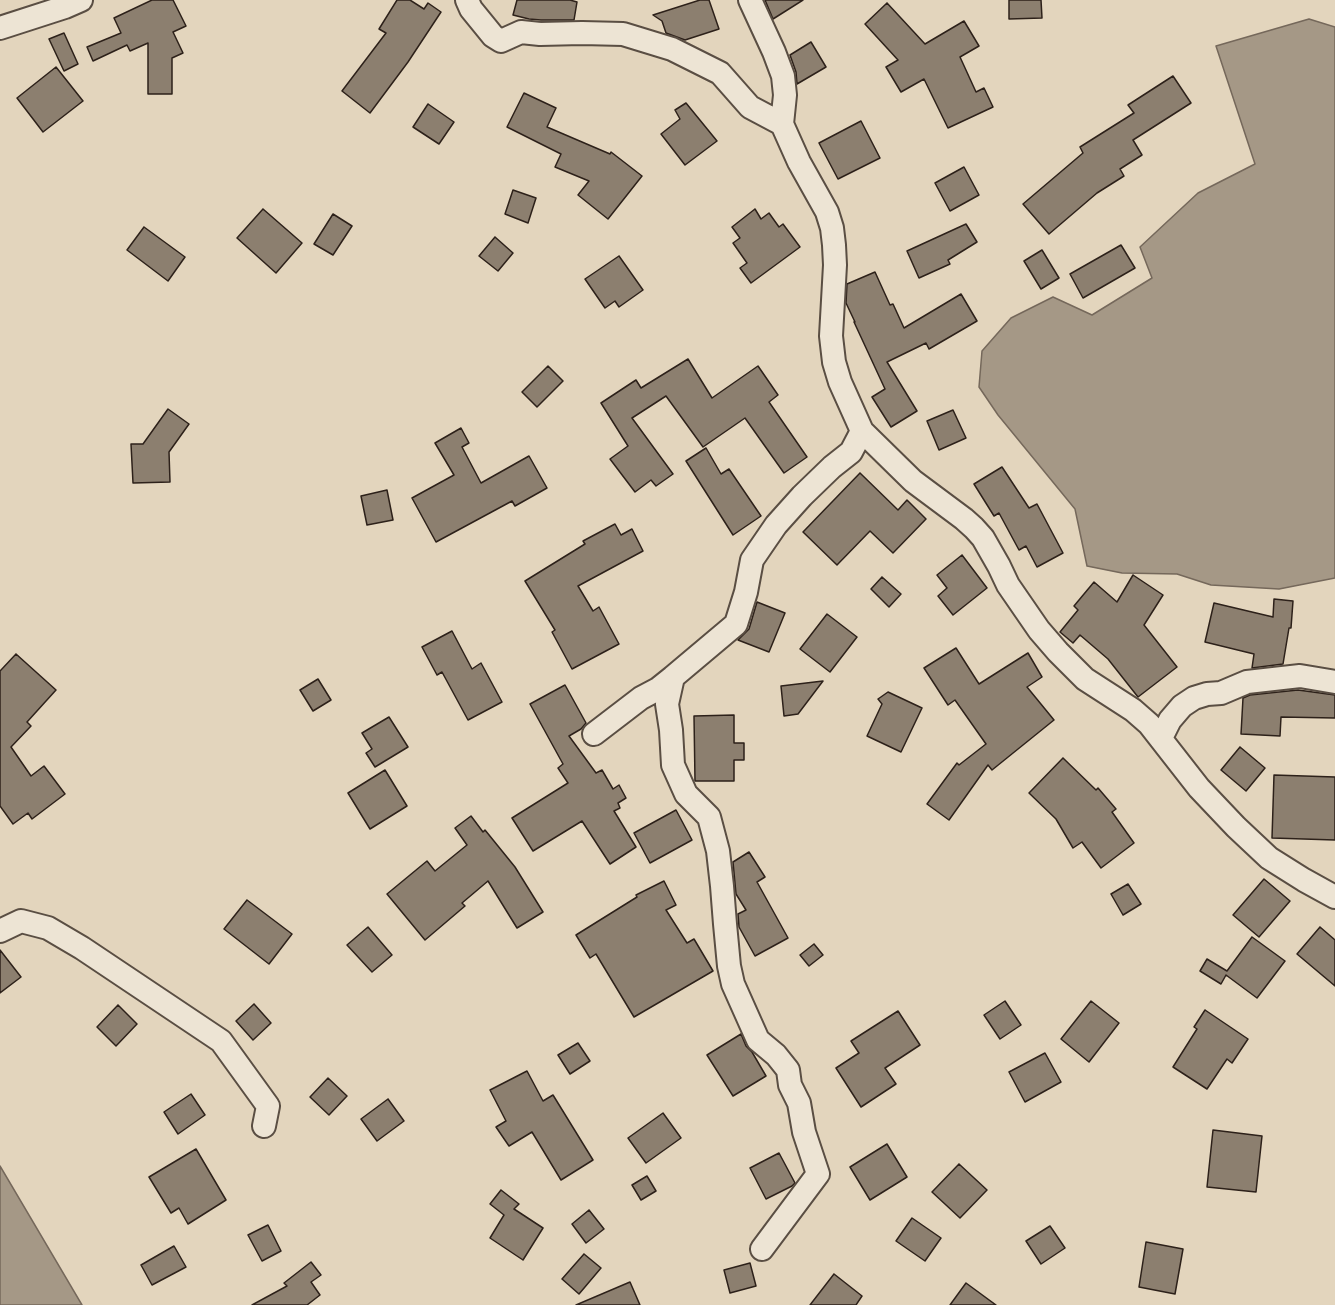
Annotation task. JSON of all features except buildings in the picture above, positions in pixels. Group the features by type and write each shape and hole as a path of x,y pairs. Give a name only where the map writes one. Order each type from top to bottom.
{"street":[{"path":"0,28 81,0"},
{"path":"467,0 471,9 493,36 501,41 521,32 623,34 672,49 720,73 750,107 782,124"},
{"path":"750,0 783,76 785,95 782,124 799,162 827,212 832,228 835,265 831,336 834,362 848,402 862,431 914,481 964,519 983,538 1020,603 1039,630 1085,679 1160,727 1199,788 1269,858 1335,897"},
{"path":"594,734 641,698 674,677 736,624 746,592 752,560 776,525 802,496 832,467 852,452 862,431"},
{"path":"1160,727 1194,698 1221,693 1247,682 1300,676 1335,682"},
{"path":"674,677 667,704 673,765 686,794 709,817 717,851 729,966 734,984 758,1040 776,1055 788,1070 790,1085 799,1103 804,1132 818,1174 762,1249"},
{"path":"0,931 21,921 48,928 82,948 221,1041 268,1106 264,1126"}],"shaded area":[{"path":"1309,19 1335,27 1335,578 1279,589 1211,585 1177,574 1122,573 1087,566 1075,509 998,415 979,387 982,351 1011,318 1053,297 1092,315 1152,278 1140,247 1198,193 1255,164 1216,46"},
{"path":"0,1166 82,1305 0,1305"}]}
